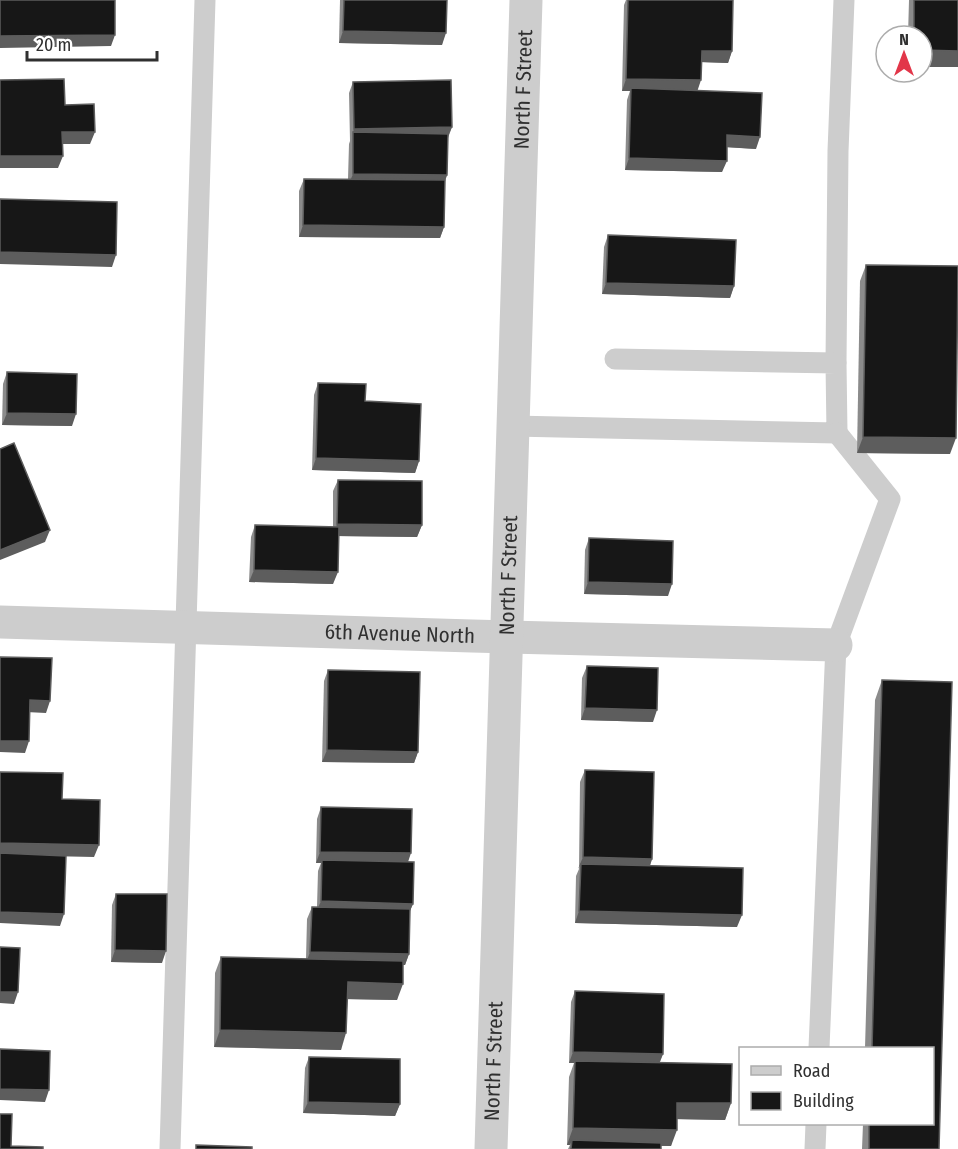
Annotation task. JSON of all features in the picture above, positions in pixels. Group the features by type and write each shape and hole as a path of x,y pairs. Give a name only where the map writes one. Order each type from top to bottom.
{"street":[{"name":"North F Street","path":"491,1149 526,0"},
{"name":"6th Avenue North","path":"0,622 836,645"}],"lane":[{"path":"170,1149 205,0"},
{"path":"819,1047 836,645 890,499 837,433 838,152 844,0"},
{"path":"615,360 836,363"},
{"path":"513,426 837,433"},
{"path":"815,1149 816,1125"}],"building":[{"path":"0,0 115,0 115,35 0,36"},
{"path":"344,0 447,0 446,33 343,31"},
{"path":"628,0 733,0 732,51 702,51 701,80 626,79"},
{"path":"914,0 958,0 958,51 934,50 934,24 914,24"},
{"path":"64,79 65,105 94,104 95,132 62,132 63,156 0,156 0,80"},
{"path":"451,80 452,127 354,129 353,82"},
{"path":"631,88 762,93 760,137 727,135 727,161 629,158"},
{"path":"353,132 448,134 447,175 353,174"},
{"path":"304,179 445,180 444,227 303,225"},
{"path":"0,199 117,202 116,255 0,252"},
{"path":"608,235 736,240 734,286 606,283"},
{"path":"866,265 958,266 956,438 863,437"},
{"path":"7,372 77,374 76,414 7,413"},
{"path":"318,383 366,384 365,401 421,404 419,461 316,458"},
{"path":"14,443 50,530 0,550 0,449"},
{"path":"338,480 422,481 422,525 337,524"},
{"path":"255,525 339,527 338,572 254,570"},
{"path":"589,538 673,541 672,584 588,582"},
{"path":"0,657 52,658 50,701 30,700 29,741 0,741"},
{"path":"587,666 658,668 657,710 585,708"},
{"path":"328,670 420,672 418,752 327,750"},
{"path":"882,680 952,682 939,1149 869,1149 869,1125 934,1125 934,1047 872,1047"},
{"path":"585,770 654,772 652,859 583,857"},
{"path":"0,772 63,773 62,799 100,800 99,845 0,843"},
{"path":"321,807 412,809 411,853 320,852"},
{"path":"0,853 66,856 64,914 0,912"},
{"path":"322,860 414,862 413,904 321,901"},
{"path":"581,864 743,868 742,915 579,911"},
{"path":"116,894 167,894 166,951 115,950"},
{"path":"312,907 410,909 409,954 310,952"},
{"path":"0,947 20,948 18,992 0,992"},
{"path":"221,957 403,961 403,984 348,982 346,1033 220,1030"},
{"path":"575,991 664,994 663,1054 573,1052"},
{"path":"0,1049 50,1051 49,1090 0,1089"},
{"path":"309,1057 400,1059 400,1104 308,1102"},
{"path":"575,1061 732,1064 731,1103 677,1103 677,1130 573,1128"},
{"path":"0,1114 12,1114 11,1146 43,1147 43,1149 0,1149"},
{"path":"572,1140 661,1143 661,1149 571,1149"},
{"path":"196,1145 252,1147 252,1149 196,1149"}]}
